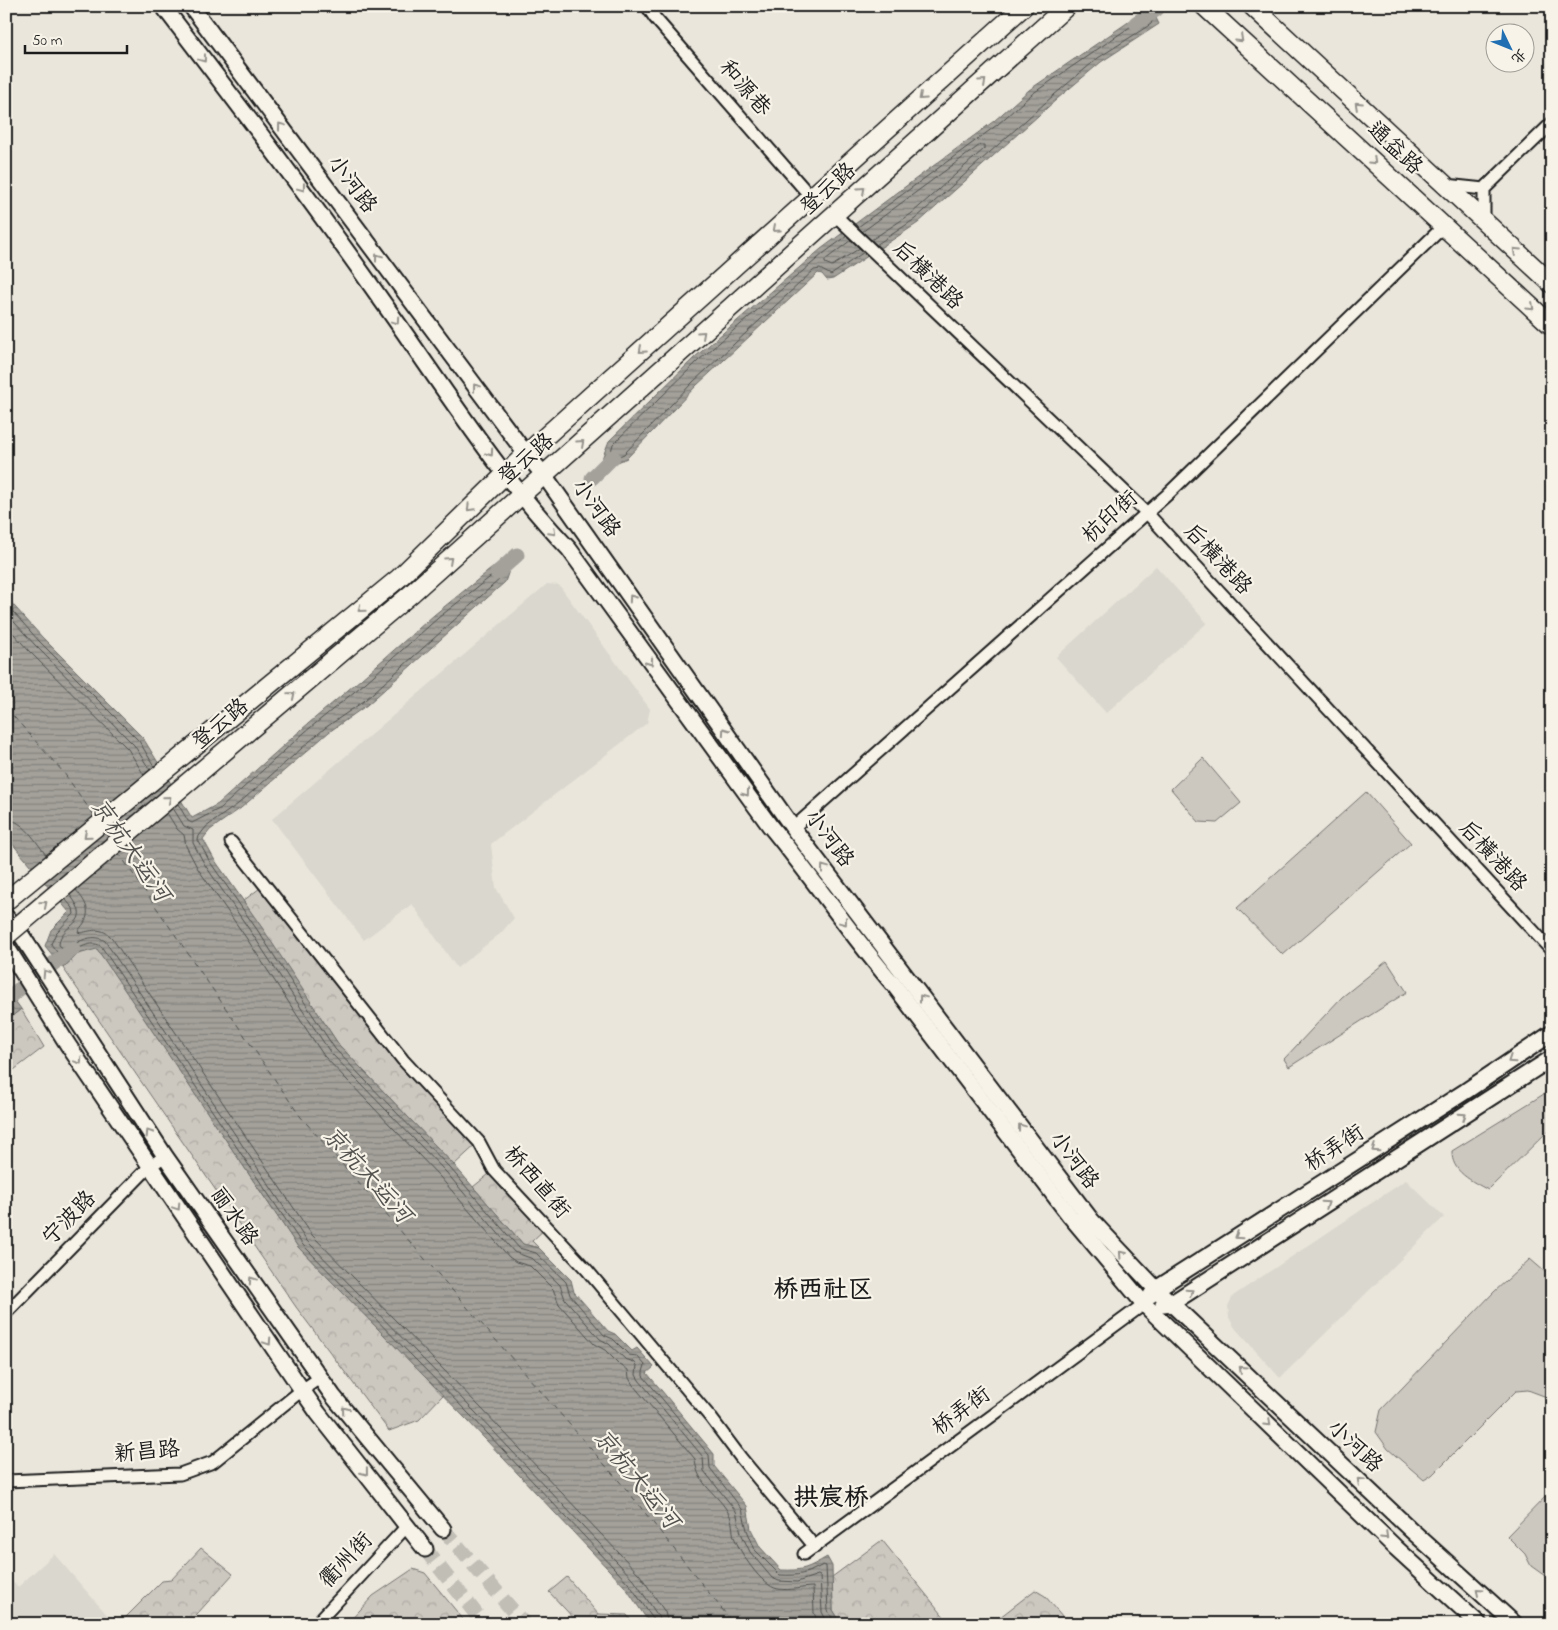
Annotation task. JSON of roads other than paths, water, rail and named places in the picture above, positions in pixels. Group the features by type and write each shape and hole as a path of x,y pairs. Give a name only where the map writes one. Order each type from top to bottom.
{"main road":[{"name":"小河路","path":"163,6 314,204 504,474 541,520 569,549 770,826 871,958 900,992 1070,1216 1144,1304 1396,1548 1479,1624"},
{"name":"小河路","path":"191,6 526,454 544,475 793,828 1092,1221 1156,1289 1410,1529 1516,1624"},
{"name":"登云路","path":"6,901 399,578 504,474 1024,6"},
{"name":"登云路","path":"11,942 412,593 1067,6"},
{"name":"通益路","path":"1204,6 1552,326"},
{"name":"通益路","path":"1252,6 1552,284"},
{"name":"丽水路","path":"6,917 11,942 53,1020 149,1167 318,1414 426,1549"},
{"name":"丽水路","path":"11,942 70,1010 165,1156 320,1377 443,1529"},
{"name":"桥弄街","path":"1144,1304 1156,1289 1466,1091 1552,1033"},
{"name":"桥弄街","path":"1172,1303 1552,1058"},
{"path":"1144,1304 1172,1303"}],"street":[{"name":"和源巷","path":"647,6 655,18 811,197"},
{"path":"1484,221 1484,189 1552,123"},
{"path":"1445,185 1484,189"},
{"name":"后横港路","path":"835,214 1147,514 1552,951"},
{"name":"杭印街","path":"793,828 1147,514 1444,226"},
{"name":"桥西直街","path":"231,842 402,1060 479,1142 494,1170 587,1270 711,1418 741,1458 815,1547"},
{"name":"宁波路","path":"6,1313 149,1167 165,1156"},
{"name":"桥弄街","path":"804,1554 1144,1304"},
{"name":"新昌路","path":"6,1481 180,1474 213,1462 320,1377"},
{"name":"衢州街","path":"316,1624 407,1526"}],"water":[{"path":"1146,10 1153,12 1159,24 1101,62 918,223 833,279 827,280 822,274 818,273 697,385 627,458 597,471 609,441 695,357 821,249 994,121 1029,90"},
{"name":"京杭大运河","path":"513,559 505,582 367,705 329,732 241,808 210,830 203,839 214,859 263,929 339,1045 454,1165 523,1244 539,1248 571,1280 574,1292 608,1331 615,1334 632,1351 637,1348 654,1367 647,1373 714,1454 714,1466 747,1506 751,1529 760,1547 781,1570 805,1568 827,1557 832,1566 833,1610 842,1624 650,1624 626,1588 468,1421 298,1247 97,949 78,954 63,968 45,946 51,930 69,912 6,836 6,597 42,637 143,738 192,818 218,804 434,615 491,569"},
{"path":"6,988 21,1009 6,1021"}],"waterway":[{"path":"1136,23 1157,9"},
{"path":"592,478 613,457"},
{"path":"497,573 517,555"},
{"path":"6,999 73,949"}],"tunnel":[{"path":"443,1529 524,1624"},
{"path":"425,1549 484,1624"}],"district":[{"name":"桥西社区","path":"823,1291"},
{"name":"拱宸桥","path":"831,1499"}]}
